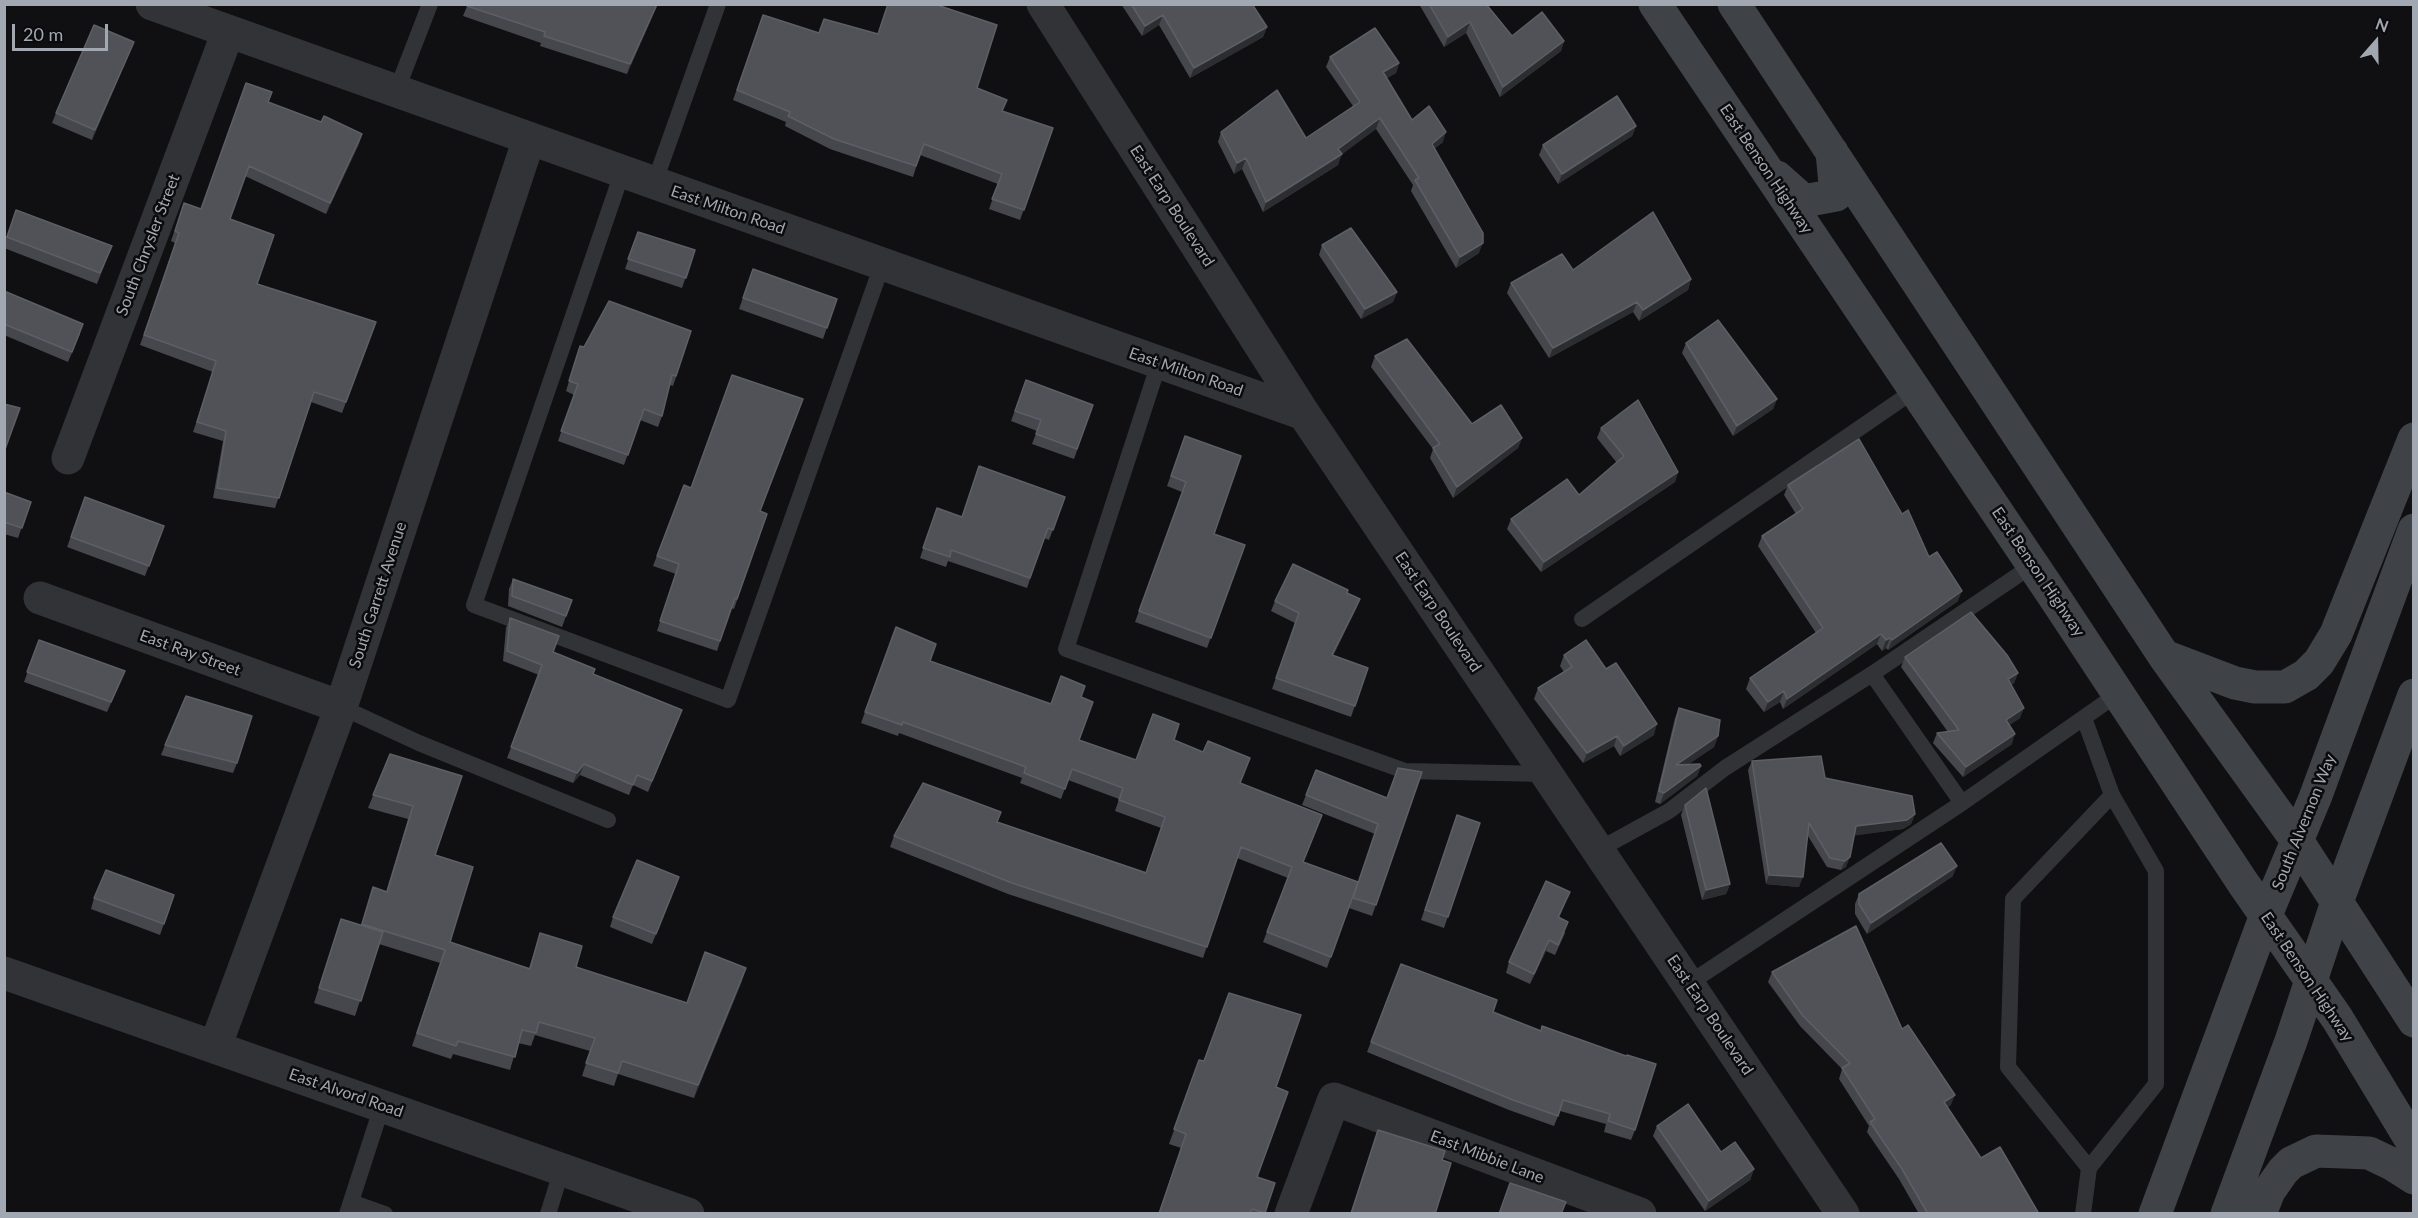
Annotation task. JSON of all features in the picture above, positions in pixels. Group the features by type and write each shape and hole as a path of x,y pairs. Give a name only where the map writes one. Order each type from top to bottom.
{"main road":[{"name":"East Benson Highway","path":"1655,4 2033,565 2234,870 2337,1018 2414,1144"},
{"path":"1734,4 2164,656 2298,842 2414,1021"},
{"path":"1763,164 1804,201 1836,195 1832,151"},
{"path":"2164,656 2235,683 2255,687 2284,687 2306,675 2319,662 2336,634 2414,439"},
{"name":"South Alvernon Way","path":"2155,1214 2266,915 2298,842 2414,530"},
{"path":"2227,1214 2291,1041 2337,902 2405,744 2414,695"},
{"path":"2260,1214 2269,1191 2290,1163 2316,1151 2369,1153 2414,1178"}],"street":[{"name":"East Milton Road","path":"152,4 192,11 228,32 1304,414"},
{"name":"East Earp Boulevard","path":"1043,4 1304,414 1843,1214"},
{"name":"South Chrysler Street","path":"68,458 228,32"},
{"name":"South Garrett Avenue","path":"215,1047 341,707 529,139"},
{"name":"East Ray Street","path":"40,598 341,707"},
{"name":"East Alvord Road","path":"4,973 688,1214"},
{"name":"East Mibbie Lane","path":"1291,1214 1334,1099 1626,1212"}],"lane":[{"path":"396,92 430,4"},
{"path":"654,184 718,4"},
{"path":"622,173 474,605 728,700 882,265"},
{"path":"1159,363 1066,649 1405,771 1546,774"},
{"path":"1582,619 1915,390"},
{"path":"1598,850 1669,811 1725,768 1872,674 2033,565"},
{"path":"1872,674 1962,804"},
{"path":"1688,984 1962,804 2118,693"},
{"path":"341,707 419,743 608,820"},
{"path":"2084,717 2112,795 2157,871 2156,1084 2089,1167 2084,1214"},
{"path":"2089,1167 2008,1067 2013,899 2112,795"},
{"path":"382,1106 349,1208 385,1214"},
{"path":"548,1214 562,1169"}],"building":[{"path":"468,4 657,4 630,64 544,36 545,32 467,6"},
{"path":"888,4 934,4 997,25 977,88 1007,100 1002,111 1053,128 1024,210 992,199 1002,174 924,144 916,166 834,139 788,116 790,112 737,90 763,15 819,33 824,19 878,34"},
{"path":"1131,4 1252,4 1267,27 1194,68 1163,15 1145,26"},
{"path":"1429,4 1486,4 1512,36 1542,12 1564,41 1503,87 1470,22 1448,37"},
{"path":"94,25 134,42 95,130 56,113"},
{"path":"1375,28 1399,63 1383,72 1412,120 1429,106 1446,132 1432,144 1483,233 1483,243 1460,257 1415,180 1419,178 1380,118 1338,149 1342,154 1266,202 1246,158 1237,163 1221,132 1277,90 1306,138 1360,102 1330,57"},
{"path":"246,83 272,92 268,102 321,122 324,116 362,134 330,203 249,166 230,219 274,235 257,284 376,322 346,402 314,392 279,498 217,488 226,431 197,422 216,361 144,335 179,233 175,231 184,203 201,209"},
{"path":"1617,96 1636,126 1562,174 1543,145"},
{"path":"16,210 112,246 100,273 7,237"},
{"path":"1653,212 1691,279 1643,310 1637,302 1553,348 1511,283 1562,254 1573,270"},
{"path":"1351,228 1397,292 1365,309 1322,245"},
{"path":"638,232 695,250 686,278 628,259"},
{"path":"753,269 837,299 827,328 743,298"},
{"path":"4,291 83,324 72,352 4,324"},
{"path":"609,301 691,331 676,376 672,375 662,416 644,409 628,455 561,431 578,384 569,381 580,346 584,347"},
{"path":"1718,320 1777,399 1737,426 1686,343"},
{"path":"1407,339 1472,424 1501,405 1522,438 1457,487 1433,448 1440,444 1375,356"},
{"path":"732,375 803,399 760,511 767,514 720,641 660,621 679,564 657,556 684,485 691,488"},
{"path":"1026,380 1093,405 1077,449 1036,434 1041,420 1015,411"},
{"path":"1638,400 1678,472 1544,562 1511,519 1567,479 1579,495 1624,456 1601,428"},
{"path":"4,404 20,408 4,452"},
{"path":"1185,436 1241,456 1214,534 1245,545 1211,638 1139,611 1186,482 1171,476"},
{"path":"1859,439 1902,514 1908,510 1929,557 1937,552 1962,591 1892,640 1890,638 1886,640 1881,634 1787,699 1784,691 1768,702 1750,678 1823,628 1762,536 1803,509 1788,485"},
{"path":"979,466 1065,497 1053,530 1048,528 1030,578 951,550 950,557 923,548 937,508 962,517"},
{"path":"4,492 31,502 22,528 4,522"},
{"path":"85,497 164,526 149,566 71,537"},
{"path":"1293,564 1348,590 1347,593 1360,599 1332,655 1368,668 1355,706 1276,678 1299,613 1275,601"},
{"path":"513,579 572,600 566,616 512,596"},
{"path":"1971,612 2007,655 2018,673 2008,679 2024,708 2006,720 2015,734 1966,767 1937,733 1959,730 1905,657"},
{"path":"510,618 559,636 553,652 595,669 593,674 682,710 652,781 637,775 633,785 584,764 577,773 511,747 542,665 507,651"},
{"path":"896,627 936,644 930,661 1051,704 1061,676 1085,686 1081,697 1093,702 1079,740 1136,760 1153,714 1179,724 1174,740 1203,752 1208,741 1250,758 1240,783 1322,815 1303,862 1358,882 1331,957 1267,932 1292,867 1241,847 1207,947 1012,883 894,836 923,783 1001,812 997,822 1146,873 1165,817 1119,800 1123,788 1072,769 1065,789 1024,773 1026,767 903,722 902,725 865,712"},
{"path":"39,640 125,671 111,702 27,672"},
{"path":"1586,640 1606,669 1616,663 1657,724 1624,746 1617,736 1587,753 1538,688 1572,667 1564,655"},
{"path":"186,696 252,716 237,763 165,745"},
{"path":"1679,708 1720,720 1718,736 1676,765 1700,764 1701,766 1664,793 1659,791"},
{"path":"390,754 462,776 435,855 473,867 450,942 530,969 540,933 582,946 576,967 687,1003 705,952 746,968 698,1085 622,1061 618,1073 586,1063 595,1038 539,1022 536,1033 522,1030 515,1057 458,1041 456,1046 417,1033 445,950 362,924 373,887 387,892 413,806 373,795"},
{"path":"1821,756 1825,778 1912,796 1915,814 1907,820 1856,826 1850,857 1845,861 1830,858 1809,823 1803,877 1769,875 1752,761"},
{"path":"1398,768 1422,772 1376,905 1353,898 1378,824 1306,795 1316,770 1387,798"},
{"path":"1706,788 1730,884 1706,890 1685,805"},
{"path":"1457,815 1480,823 1448,917 1425,910"},
{"path":"1941,843 1957,866 1871,923 1859,904 1859,894"},
{"path":"637,860 679,877 656,934 613,917"},
{"path":"106,870 174,895 164,924 94,898"},
{"path":"1546,881 1570,892 1558,917 1568,922 1558,945 1549,940 1534,974 1509,962"},
{"path":"341,919 383,932 361,1001 319,988"},
{"path":"1856,926 1902,1029 1908,1025 1955,1095 1944,1102 1981,1158 2000,1147 2039,1214 1928,1214 1902,1169 1870,1122 1875,1119 1842,1068 1850,1063 1803,1016 1772,972"},
{"path":"1401,964 1497,1000 1493,1012 1541,1031 1542,1026 1626,1056 1656,1064 1635,1130 1608,1121 1610,1114 1563,1100 1558,1116 1371,1042"},
{"path":"1229,993 1301,1015 1276,1087 1288,1092 1257,1177 1275,1183 1265,1213 1252,1209 1250,1214 1159,1214 1186,1134 1174,1129 1199,1060 1204,1061"},
{"path":"1688,1104 1721,1152 1735,1142 1754,1169 1709,1201 1657,1126"},
{"path":"1378,1130 1445,1151 1442,1160 1451,1163 1435,1214 1351,1214"},
{"path":"1510,1183 1566,1202 1561,1214 1499,1214"}]}
